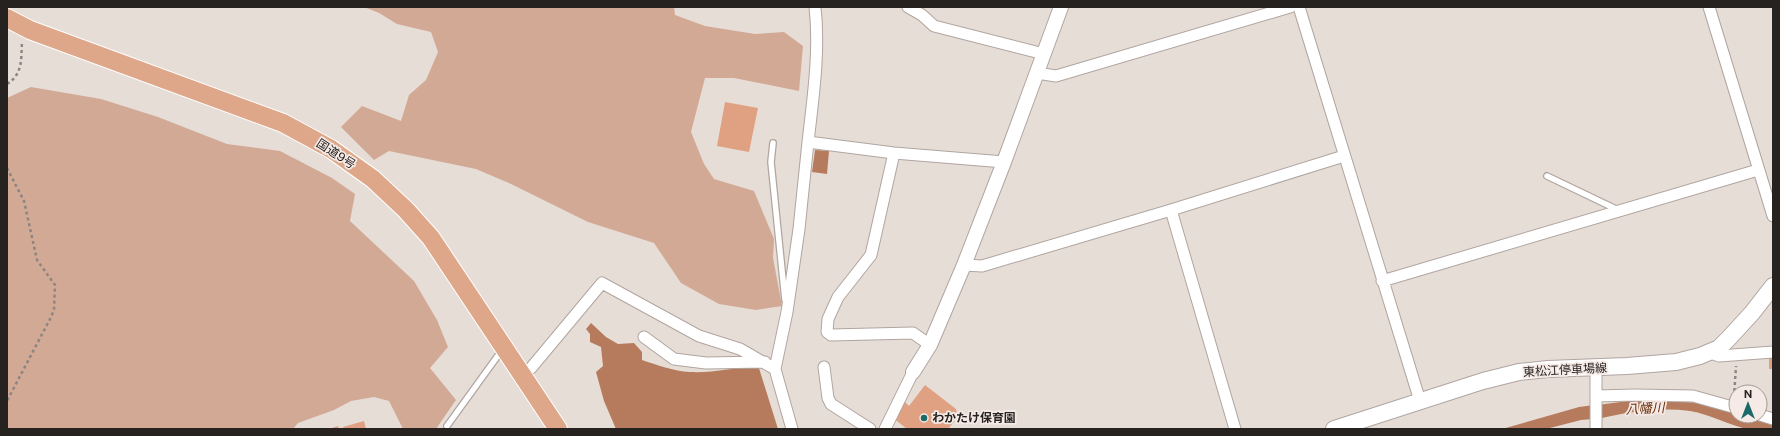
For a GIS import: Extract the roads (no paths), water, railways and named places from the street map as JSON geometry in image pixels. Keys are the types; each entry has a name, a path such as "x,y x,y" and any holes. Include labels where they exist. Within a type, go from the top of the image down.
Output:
{"highway":[{"name":"国道9号","path":"7,18 25,28 283,123 331,149 373,179 406,210 431,238 558,429"}],"main road":[{"name":"東松江停車場線","path":"1334,429 1420,401 1519,372 1548,369 1596,368 1676,362 1693,359 1711,352 1729,338 1752,313 1773,286"}],"street":[{"path":"792,429 775,369 787,312 799,229 813,95 818,26 815,7"},
{"path":"908,7 922,15 934,26 1044,54"},
{"path":"885,429 913,372 930,345 964,264 1004,162 1061,7"},
{"path":"1037,73 1056,76 1290,7"},
{"path":"1299,7 1420,401"},
{"path":"1709,7 1773,216"},
{"path":"808,142 894,153 1004,162"},
{"path":"894,153 871,255 838,297 828,320 827,332 831,335 913,332 930,345"},
{"path":"964,264 982,266 1171,210 1344,156"},
{"path":"1382,281 1758,170"},
{"path":"1171,210 1235,429"},
{"path":"521,375 531,368 602,283 699,336 740,348 775,369"},
{"path":"644,337 674,359 706,364 765,362"},
{"path":"1711,352 1719,356 1736,356 1773,352"},
{"path":"824,367 828,398 831,404 870,429"},
{"path":"1596,368 1596,424"},
{"path":"1596,400 1693,396 1728,405"}],"lane":[{"path":"773,143 772,169 787,312"},
{"path":"1547,176 1616,209 1618,212"},
{"path":"447,426 504,348"}],"water":[{"path":"815,150 829,151 827,174 812,172"},
{"path":"591,323 606,337 618,344 634,343 642,352 642,360 659,366 690,372 707,372 758,365 778,429 616,429 604,401 596,372 603,366 601,347 590,342 590,334 586,329"},
{"name":"八幡川","path":"1643,399 1699,403 1728,411 1728,423 1690,411 1678,410 1644,411 1598,419 1598,405"},
{"path":"1594,405 1593,419 1581,420 1546,429 1502,429 1579,407"},
{"path":"1768,423 1773,425 1773,429 1748,429 1731,424"}],"place":[{"name":"わかたけ保育園","path":"924,418"}]}
